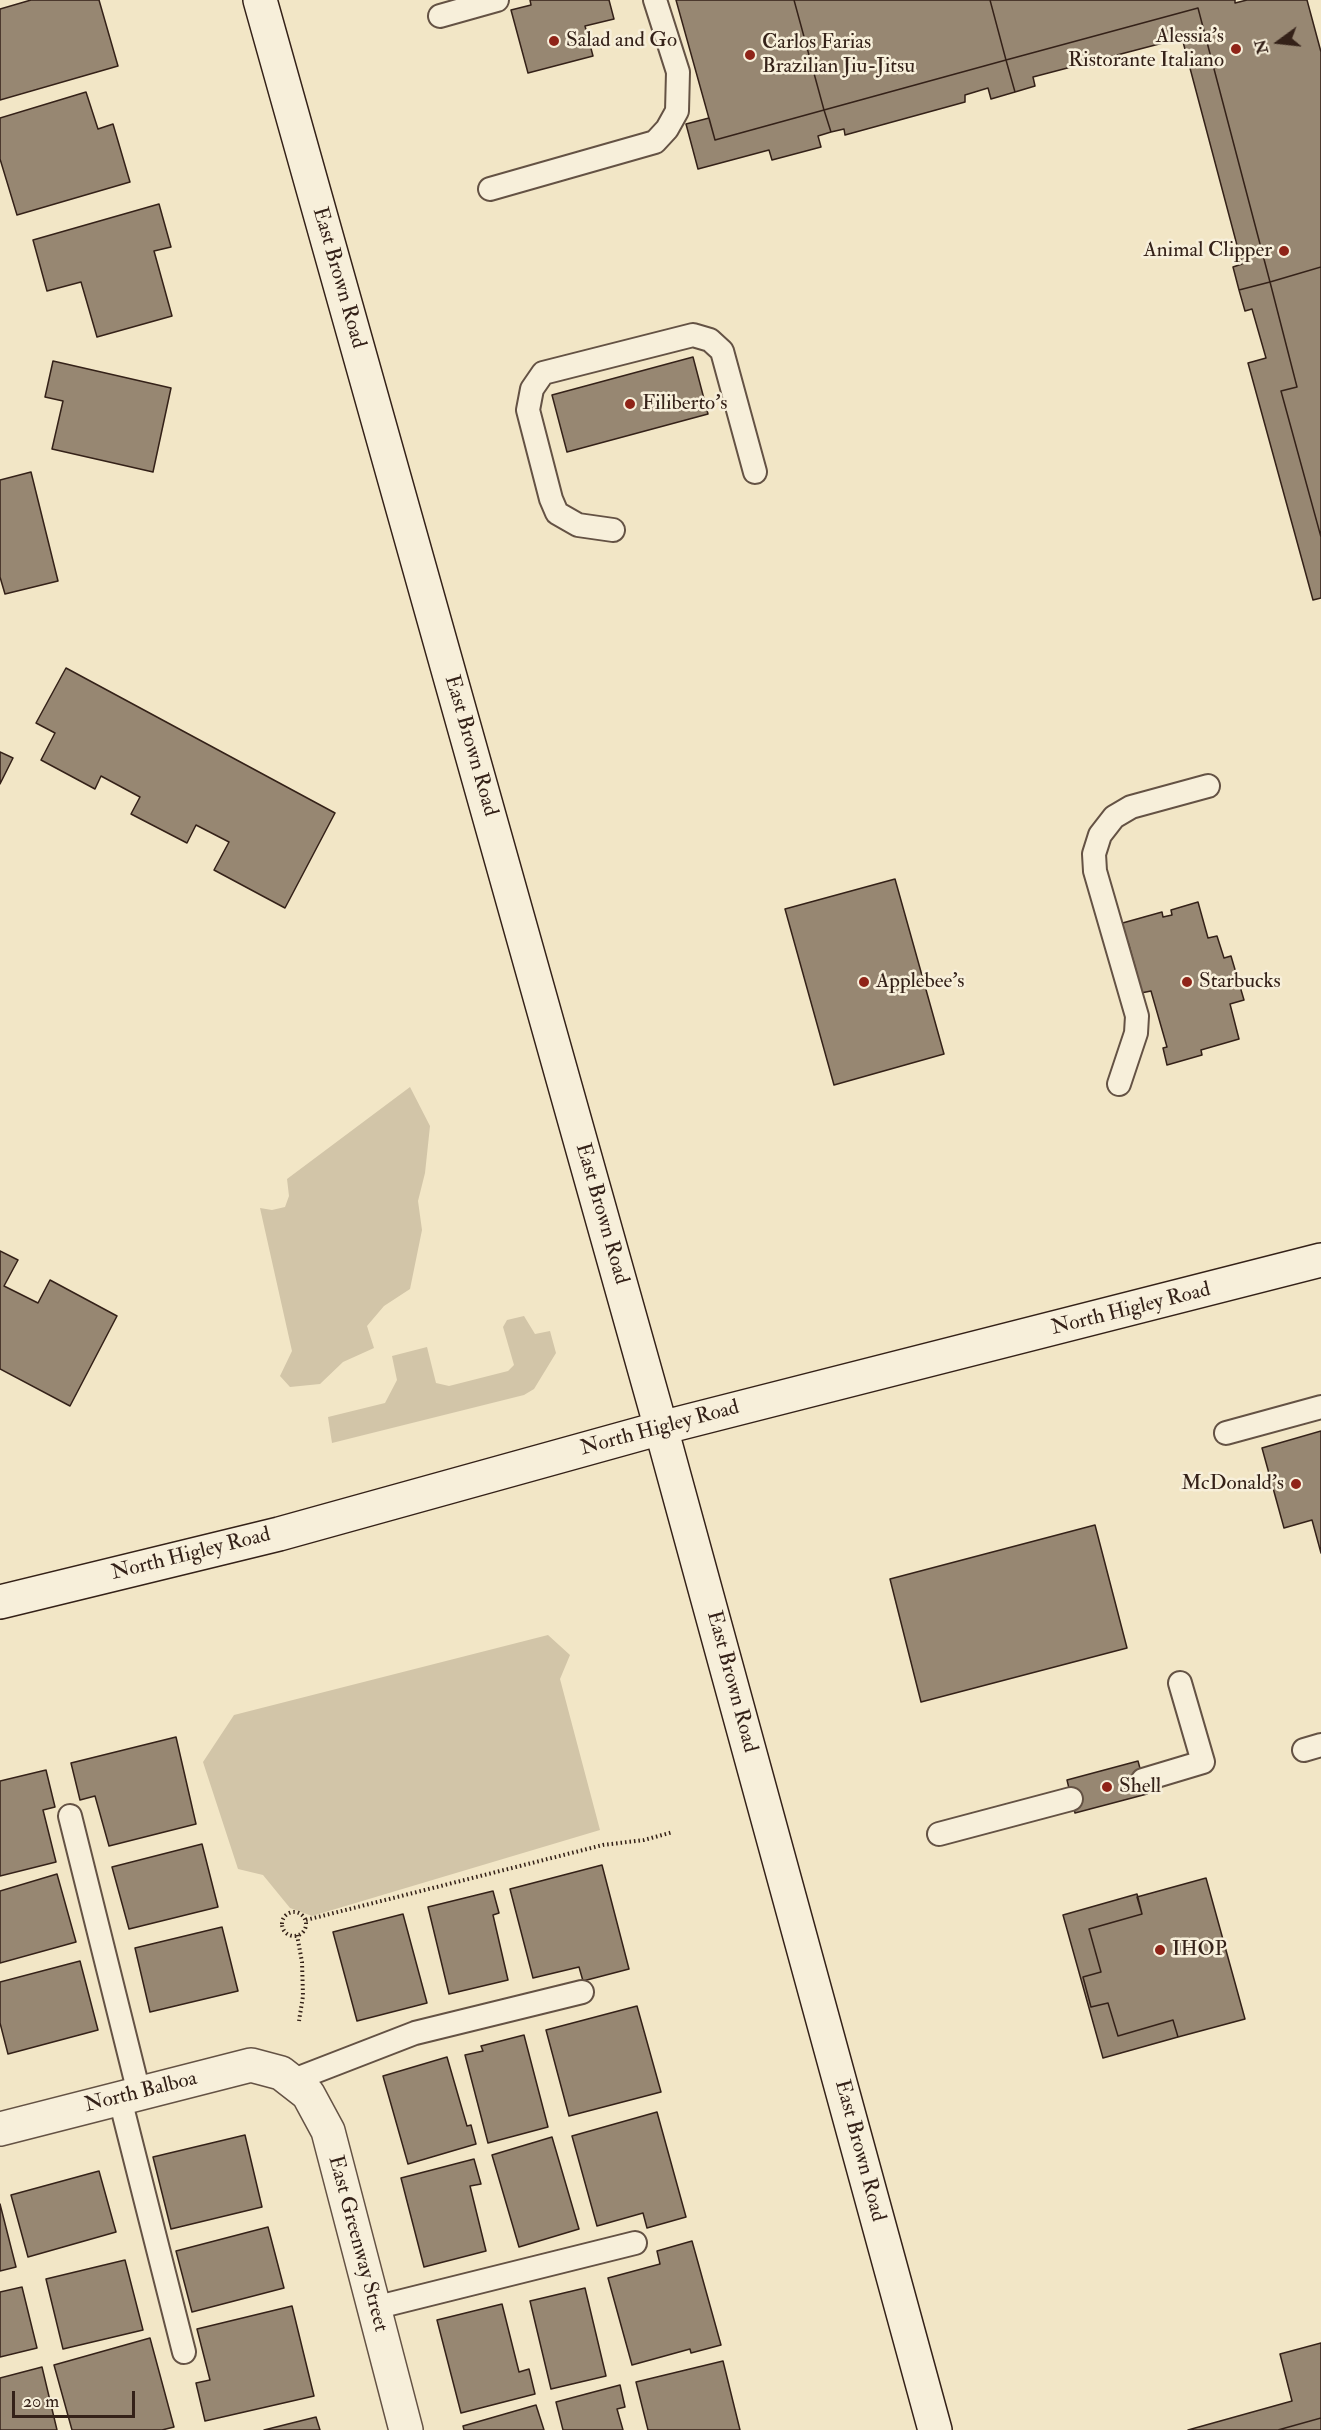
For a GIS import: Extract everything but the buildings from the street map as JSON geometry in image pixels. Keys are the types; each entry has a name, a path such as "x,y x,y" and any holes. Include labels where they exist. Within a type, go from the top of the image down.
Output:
{"main road":[{"name":"East Brown Road","path":"260,0 661,1428 935,2430"},
{"name":"North Higley Road","path":"0,1602 279,1534 661,1428 1321,1260"},
{"name":"North Balboa","path":"0,2129 250,2066 286,2077"},
{"name":"East Greenway Street","path":"286,2077 308,2094 328,2131 406,2430"}],"lane":[{"path":"440,16 497,0"},
{"path":"490,189 655,142 667,129 677,111 678,72 655,0"},
{"path":"613,530 578,525 557,513 551,499 528,410 532,389 543,373 693,335 710,340 722,351 755,472"},
{"path":"1119,1084 1136,1033 1137,1017 1095,871 1094,854 1100,835 1114,817 1131,807 1208,786"},
{"path":"1226,1433 1321,1407"},
{"path":"1143,1780 1203,1762 1180,1683"},
{"path":"939,1834 1071,1799"},
{"path":"70,1816 184,2352"},
{"path":"286,2077 415,2033 582,1992"},
{"path":"374,2308 635,2243"}],"path":[{"path":"306,1920 603,1845 644,1840 673,1832"},
{"path":"295,1912 301,1914 306,1920 305,1929 297,1935 287,1934 282,1923 285,1917 295,1912"},
{"path":"297,1935 302,1962 303,1996 299,2021"}],"shaded area":[{"path":"410,1087 430,1126 425,1173 418,1201 422,1230 410,1289 384,1306 367,1326 374,1348 343,1362 320,1384 290,1387 280,1376 292,1351 260,1208 272,1210 285,1207 289,1196 287,1179"},
{"path":"524,1316 535,1334 550,1331 556,1353 534,1389 524,1395 332,1443 328,1417 385,1403 397,1380 392,1356 427,1347 436,1383 449,1386 508,1371 514,1365 503,1327 507,1320"},
{"path":"548,1635 570,1655 560,1679 600,1830 312,1916 290,1908 263,1875 238,1869 203,1762 234,1715"}],"place":[{"name":"Salad and Go","path":"554,41"},
{"name":"Alessia's Ristorante Italiano","path":"1236,49"},
{"name":"Carlos Farias Brazilian Jiu-Jitsu","path":"750,55"},
{"name":"Animal Clipper","path":"1284,251"},
{"name":"Filiberto's","path":"630,404"},
{"name":"Applebee's","path":"864,982"},
{"name":"Starbucks","path":"1187,982"},
{"name":"McDonald's","path":"1296,1484"},
{"name":"Shell","path":"1107,1787"},
{"name":"IHOP","path":"1160,1950"}]}
